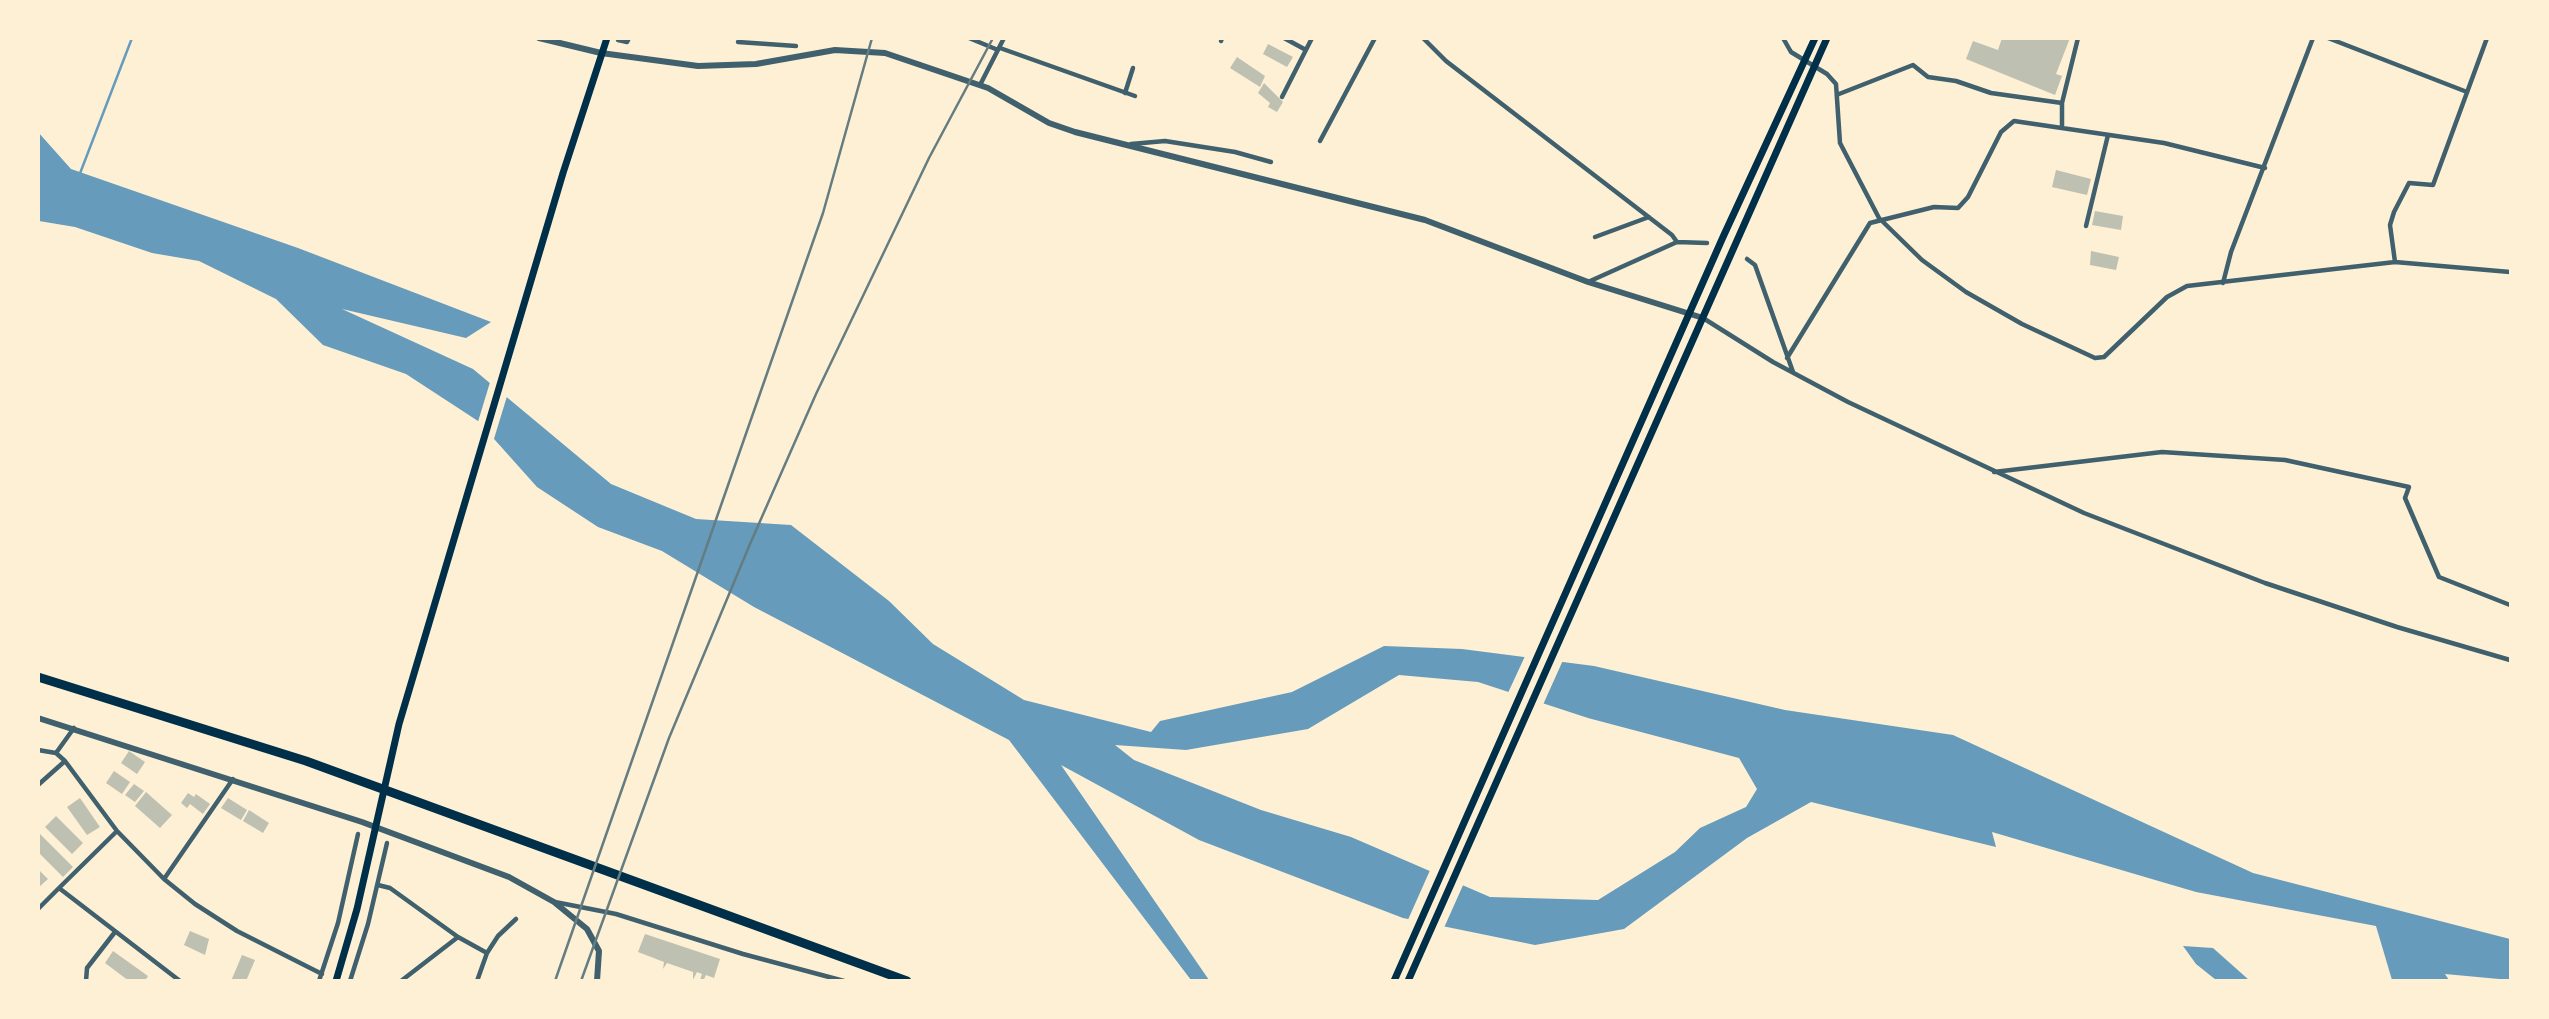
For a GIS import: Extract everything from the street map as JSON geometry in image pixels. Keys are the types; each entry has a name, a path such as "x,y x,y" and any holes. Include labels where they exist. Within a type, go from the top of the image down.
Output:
{"highway":[{"path":"38,677 306,761 907,981"}],"main road":[{"path":"336,981 357,909 393,747 607,38"},
{"path":"1394,981 1815,38"},
{"path":"1408,981 1827,38"}],"street":[{"path":"539,38 601,53 723,66 835,50 859,50 908,59 1002,94 1049,123 1425,220 1588,282 1703,318 1793,373 1991,472 2140,536 2265,583 2397,628 2511,660"},
{"path":"618,40 627,43 629,38"},
{"path":"969,38 1135,96"},
{"path":"980,85 1004,38"},
{"path":"1284,38 1306,50"},
{"path":"1282,97 1312,38"},
{"path":"1320,141 1375,38"},
{"path":"1423,38 1433,50 1649,217 1677,242"},
{"path":"1783,38 1791,52 1836,84 1839,94 1840,143 1878,218 1922,260 1966,292 2022,324 2095,358 2104,357 2178,288 2395,262 2511,272"},
{"path":"2062,128 2062,103 2078,38"},
{"path":"2223,283 2231,252 2313,38"},
{"path":"2328,38 2467,92"},
{"path":"2395,262 2390,225 2394,212 2409,184 2433,185 2487,38"},
{"path":"738,41 775,41 796,46"},
{"path":"1839,94 1913,65 1928,78 1956,81 1991,93 2062,103"},
{"path":"1125,93 1133,68"},
{"path":"1787,358 1871,223 1878,218 1934,207 1958,208 1968,197 2001,132 2014,121 2164,143 2265,168"},
{"path":"2086,226 2108,135"},
{"path":"1127,145 1165,141 1235,152 1271,162"},
{"path":"1595,236 1649,217"},
{"path":"1588,282 1677,242 1707,243"},
{"path":"1747,259 1755,265 1793,373"},
{"path":"1991,472 2162,452 2285,460 2409,486 2405,498 2439,577 2511,605"},
{"path":"38,718 375,823 509,877 571,914 594,938 599,951 597,981"},
{"path":"56,753 74,728"},
{"path":"38,750 56,753 65,761 117,831 164,879 237,931 321,977 341,911 358,834"},
{"path":"38,785 65,761"},
{"path":"164,879 233,779"},
{"path":"38,909 117,831"},
{"path":"351,981 387,843"},
{"path":"378,885 390,888 458,937 487,953"},
{"path":"59,888 180,981"},
{"path":"554,902 616,914 743,954 844,981"},
{"path":"477,981 487,953 498,936 516,919"},
{"path":"86,981 87,968 115,932"},
{"path":"401,981 458,937"}],"water":[{"path":"38,132 71,169 298,248 491,322 466,338 342,309 473,369 611,484 696,519 791,525 889,601 933,644 1024,700 1151,732 1160,721 1292,692 1384,646 1462,649 1594,666 1785,710 1953,735 2253,873 2510,939 2510,980 2445,974 2449,980 2392,980 2376,926 2196,892 1992,832 1996,847 1811,802 1747,838 1624,929 1535,945 1403,918 1199,840 1061,765 1209,980 1191,980 1009,740 754,607 662,551 598,527 537,487 478,421 406,374 323,345 276,299 199,261 152,253 75,227 39,221","holes":["1399,675 1478,682 1588,718 1739,758 1757,789 1746,807 1700,828 1675,852 1598,900 1490,897 1351,837 1261,810 1134,760 1115,745 1186,750 1308,729"]},
{"path":"2183,946 2213,948 2249,980 2216,980 2196,964"}],"pier":[{"path":"491,379 508,393 493,442 477,425"},
{"path":"1526,654 1564,658 1542,707 1507,695"},
{"path":"1431,868 1464,883 1443,930 1407,922"}],"building":[{"path":"2002,38 2070,38 2056,74 2062,76 2055,95 1966,59 1973,41 1998,50"},
{"path":"1268,44 1293,57 1287,67 1263,54"},
{"path":"1237,57 1265,76 1260,87 1230,68"},
{"path":"1264,83 1283,102 1277,112 1268,107 1270,103 1258,93"},
{"path":"2056,170 2091,179 2087,195 2052,187"},
{"path":"2095,211 2123,216 2121,230 2092,225"},
{"path":"2091,251 2119,257 2116,270 2090,265"},
{"path":"129,751 145,762 137,774 121,763"},
{"path":"114,771 130,782 122,794 106,783"},
{"path":"134,784 144,791 135,802 125,795"},
{"path":"146,792 172,815 160,828 135,806"},
{"path":"188,793 194,797 196,794 210,804 203,814 190,804 187,808 181,803"},
{"path":"80,798 100,827 87,835 67,807"},
{"path":"228,798 247,810 241,820 221,808"},
{"path":"249,810 269,823 263,833 243,821"},
{"path":"56,816 83,843 72,854 45,827"},
{"path":"38,832 73,867 63,877 38,852"},
{"path":"38,869 48,879 38,888"},
{"path":"190,931 209,939 205,955 184,945"},
{"path":"645,934 720,959 714,978 706,975 703,981 700,980 702,974 697,972 693,980 693,972 667,963 663,969 664,962 638,952"},
{"path":"113,951 148,976 145,981 129,981 105,963"},
{"path":"242,955 255,960 246,981 231,981"}],"waterway":[{"path":"79,176 132,38"}],"railway":[{"path":"555,981 823,213 872,38"},
{"path":"581,981 669,738 750,544 816,394 929,158 993,38"}]}
